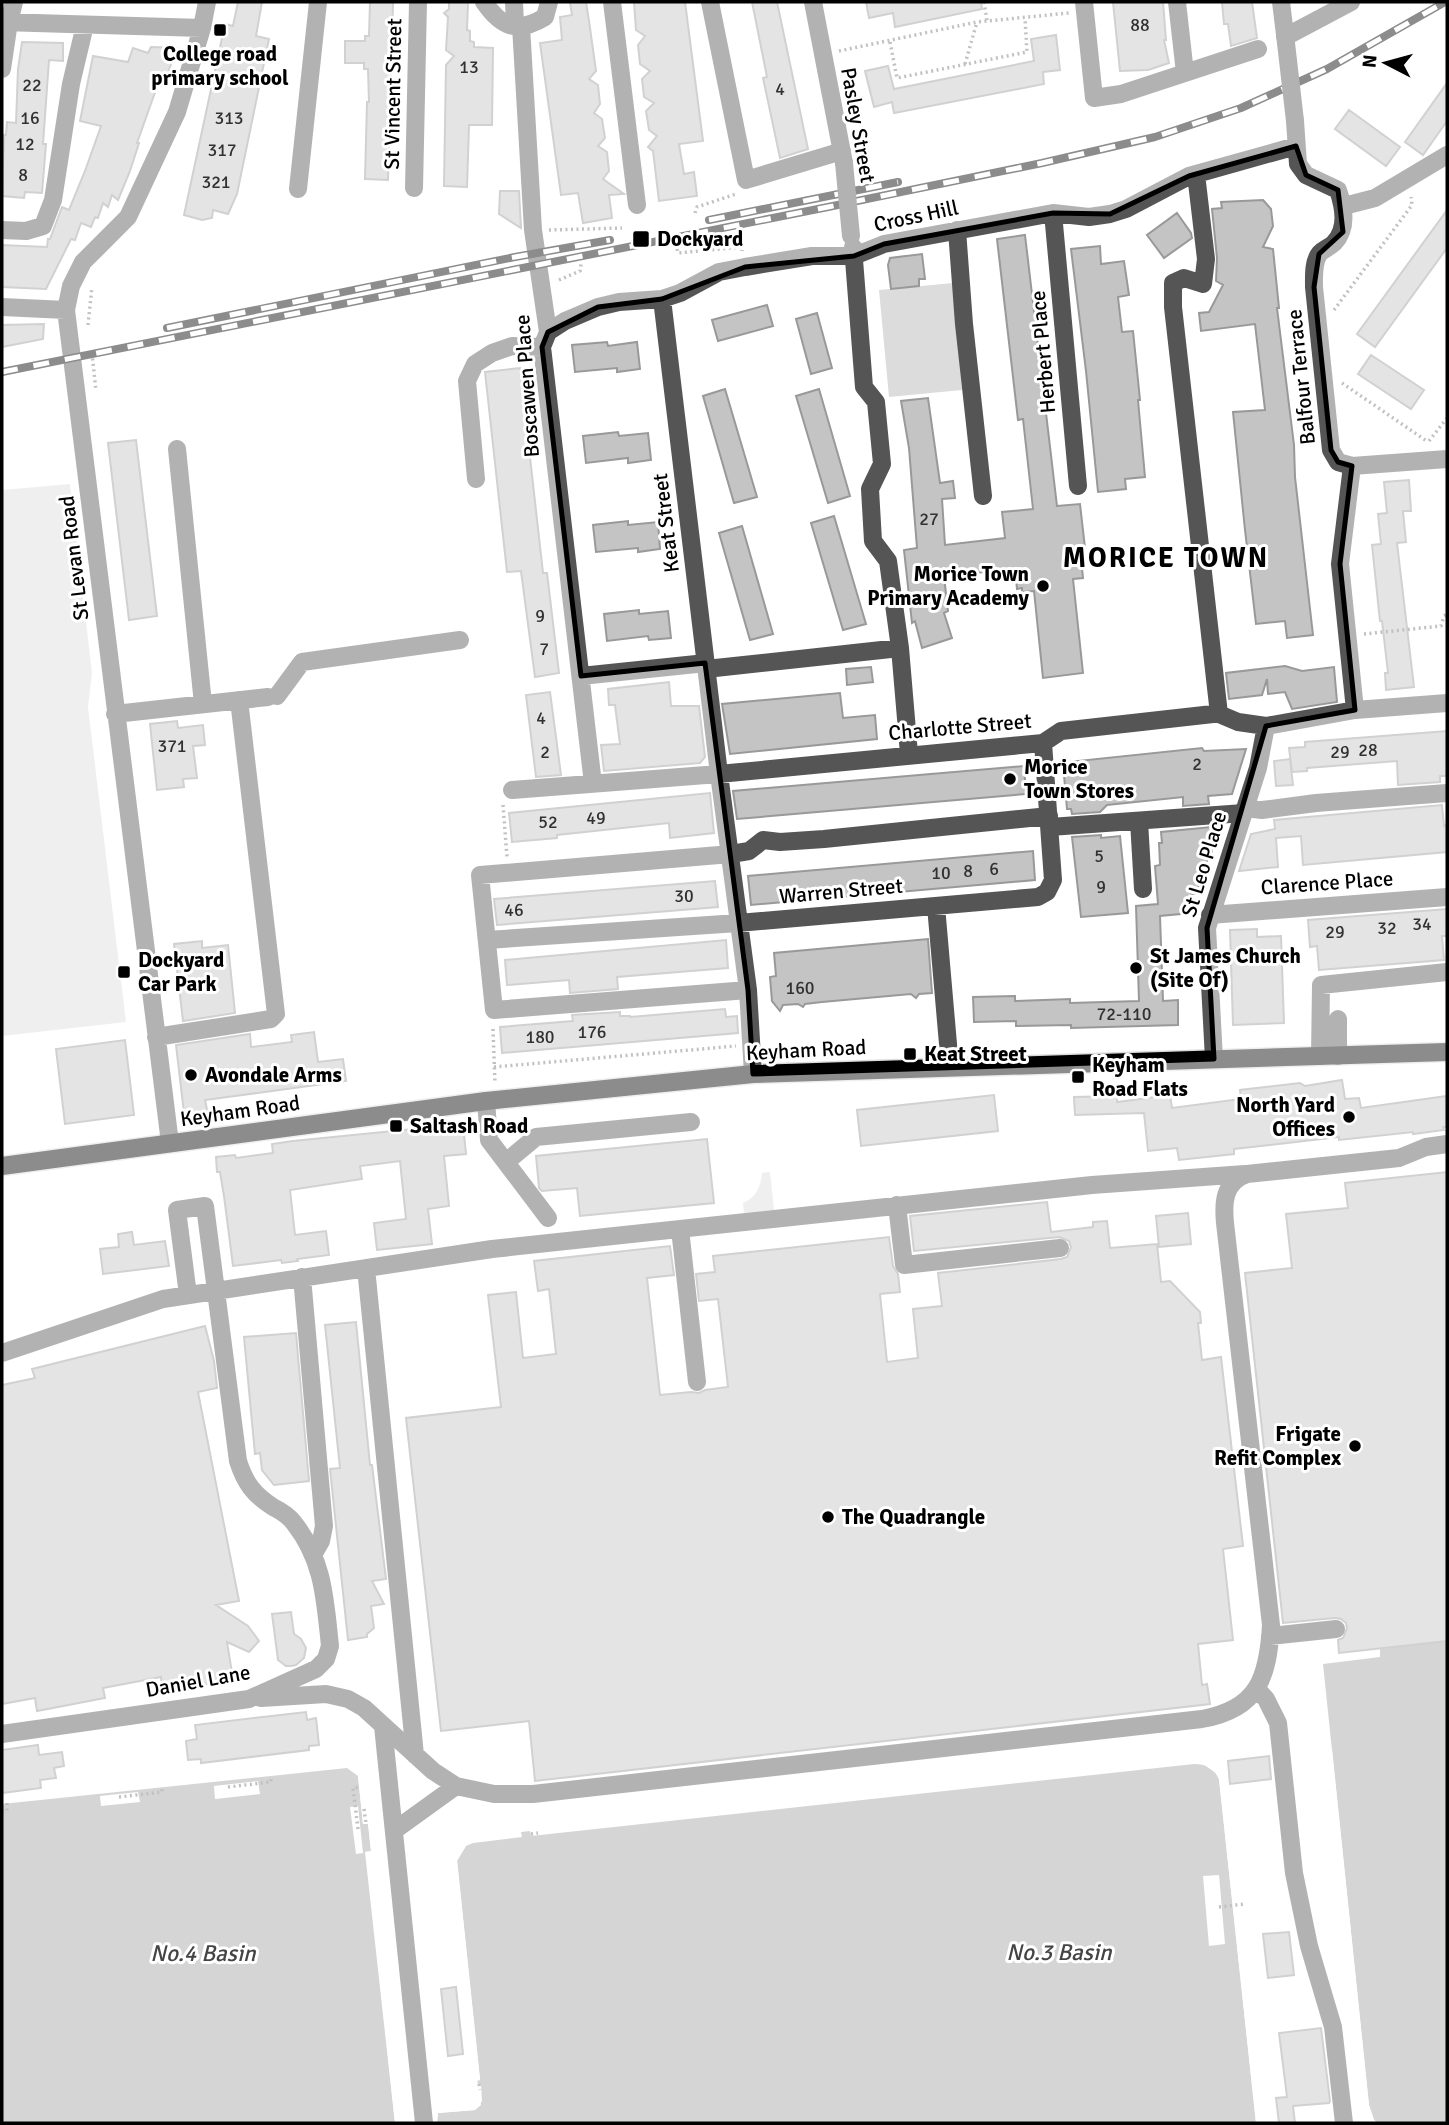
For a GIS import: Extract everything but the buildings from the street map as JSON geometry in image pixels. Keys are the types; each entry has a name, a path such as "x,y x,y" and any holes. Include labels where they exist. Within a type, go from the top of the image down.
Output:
{"main road":[{"name":"Keyham Road","path":"170,1143 486,1101 753,1074 1447,1052"},
{"path":"2,1166 170,1143"}],"street":[{"path":"2,69 5,22 14,2"},
{"name":"St Levan Road","path":"170,1143 66,310 71,286 83,262 128,217 177,112 202,29 207,2"},
{"path":"298,189 318,2"},
{"name":"St Vincent Street","path":"414,188 418,2"},
{"path":"484,2 493,15 505,25 533,24 544,17 549,2"},
{"name":"Boscawen Place","path":"514,2 533,230 593,783"},
{"path":"612,2 637,205"},
{"path":"710,2 746,180 843,157"},
{"name":"Pasley Street","path":"813,2 843,157 864,387 876,402 882,464 870,489 873,541 888,561 900,648 909,754"},
{"path":"1177,2 1185,74"},
{"path":"1281,2 1298,164 1306,175 1338,190 1344,206 1375,198 1447,155"},
{"path":"1285,40 1351,2"},
{"path":"1085,7 1094,98 1121,94 1258,49"},
{"path":"5,22 202,29"},
{"path":"2,230 26,231 43,226 53,200 71,84 85,24"},
{"name":"Cross Hill","path":"545,340 565,321 598,307 619,302 662,299 680,293 719,272 812,256 854,256 884,244 1053,213 1088,217 1110,214 1126,209 1196,174 1296,146"},
{"path":"1196,174 1206,260 1203,284 1184,278 1172,283 1219,714"},
{"name":"Balfour Terrace","path":"1344,206 1343,232 1332,245 1319,254 1314,267 1314,287 1331,450 1338,463 1352,466"},
{"name":"Herbert Place","path":"1053,213 1078,486"},
{"path":"957,230 964,324 983,496"},
{"name":"Keat Street","path":"662,299 719,775 748,990 753,1074"},
{"path":"2,307 66,310"},
{"path":"476,479 467,381 475,364 492,353 512,346 545,340"},
{"path":"177,449 203,704"},
{"path":"1355,710 1340,565 1352,466 1447,459"},
{"path":"115,714 272,696 302,662 460,640"},
{"path":"580,676 900,648"},
{"path":"156,1037 271,1019 275,1014 239,700"},
{"name":"Charlotte Street","path":"508,797 593,783 719,775 909,754 1043,743 1061,731 1219,714 1238,722 1266,726 1355,710 1447,703"},
{"name":"St Leo Place","path":"1214,1059 1207,928 1258,768 1266,726"},
{"name":"Warren Street","path":"486,940 738,923 1038,897 1047,892 1053,880 1043,743"},
{"path":"748,990 494,1010 480,875 731,854 749,851 763,840 780,842 1049,822 1139,821 1447,793"},
{"path":"1139,821 1143,889"},
{"name":"Clarence Place","path":"1210,915 1447,897"},
{"path":"936,906 950,1067"},
{"path":"1329,1056 1321,985 1447,972"},
{"path":"1329,1056 1338,1019"},
{"path":"486,1101 489,1140 548,1218"},
{"path":"506,1163 536,1137 691,1122"},
{"path":"2,1353 163,1299 492,1249 897,1205 1399,1158 1426,1147 1447,1144"},
{"path":"249,1699 339,1696 359,1705 433,1771 456,1786 494,1794 533,1794 1202,1719 1232,1711 1249,1700 1257,1689 1268,1657 1271,1625 1224,1212 1227,1191 1239,1177 1255,1173"},
{"path":"897,1205 904,1265 1060,1248"},
{"name":"Daniel Lane","path":"2,1734 249,1699 316,1669 328,1654 330,1646 321,1576 313,1555 293,1521 256,1494 246,1483 238,1461 205,1206 177,1210 188,1294"},
{"path":"680,1229 696,1382"},
{"path":"366,1268 415,1755"},
{"path":"302,1277 324,1526 321,1541 313,1555"},
{"path":"1270,1636 1336,1629"},
{"path":"1257,1689 1266,1699 1278,1723 1294,1873 1309,1946 1333,2027 1344,2123"},
{"path":"383,1726 424,2123"},
{"path":"395,1830 456,1786"}],"path":[{"path":"984,2 987,21"},
{"path":"823,55 977,22 1025,18 1085,7"},
{"path":"890,41 897,78 1027,52 1025,18"},
{"path":"965,64 977,22"},
{"path":"695,213 697,207 748,190 746,180"},
{"path":"1318,332 1412,205"},
{"path":"567,230 622,228"},
{"path":"677,249 678,253 741,247 745,267"},
{"path":"568,276 580,271 581,264"},
{"path":"89,336 91,290 95,282"},
{"path":"79,408 95,404 96,386 91,349"},
{"path":"1322,370 1428,442 1447,418"},
{"path":"1348,635 1441,626 1447,614"},
{"path":"508,797 508,871"},
{"path":"494,1010 494,1067 735,1046"},
{"path":"228,1787 271,1782 271,1776"},
{"path":"119,1797 162,1792 162,1787"},
{"path":"358,1829 353,1788 361,1787"},
{"path":"2,1812 7,1811 6,1803"},
{"path":"364,1809 366,1824"},
{"path":"531,1834 538,1833"},
{"path":"1219,1907 1245,1904"},
{"path":"479,2084 480,2090"}],"highlighted area":[{"path":"1296,146 1306,175 1338,190 1343,232 1319,254 1314,287 1331,450 1338,462 1352,466 1340,564 1355,710 1266,726 1207,928 1214,1059 753,1074 748,990 705,663 581,676 542,347 548,332 598,307 662,299 745,267 854,256 884,244 1053,213 1110,214 1189,176"}],"shaded area":[{"path":"953,283 962,390 889,397 879,290"},
{"path":"70,484 92,673 88,707 126,1022 2,1036 2,490"},
{"path":"770,1172 774,1210 744,1213 743,1203 757,1191 762,1173"}],"water":[{"path":"1447,1641 1447,2123 1377,2123 1369,2105 1323,1664 1380,1657 1380,1649"},
{"name":"No.3 Basin","path":"1194,1764 1209,1767 1219,1779 1256,2123 437,2123 438,2113 475,2110 481,2105 457,1860 466,1846 522,1837 521,1832 530,1831 531,1836"},
{"name":"No.4 Basin","path":"347,1768 358,1776 363,1824 368,1823 371,1851 366,1852 395,2123 2,2123 2,1804"}],"pier":[{"path":"1328,1749 1332,1749 1369,2105 1377,2123 1371,2122 1365,2106"},
{"path":"1209,1763 1222,1779 1260,2123 1256,2123 1219,1779 1216,1773 1203,1764"},
{"path":"358,1776 361,1779 366,1820 372,1823 374,1851 369,1855 398,2123 395,2123 365,1852 371,1851 368,1824 363,1824"},
{"path":"258,1781 260,1794 215,1799 214,1786"},
{"path":"138,1792 140,1802 101,1806 100,1796"},
{"path":"358,1806 363,1853 356,1854 350,1807"},
{"path":"463,1844 466,1846 457,1861 480,2080 477,2081 481,2084 482,2101 475,2110 438,2113 437,2123 433,2123 436,2110 474,2106 479,2100 474,2080 476,2077 453,1861"},
{"path":"1219,1875 1225,1944 1209,1946 1203,1876"}],"railway":[{"path":"2,372 828,207 1155,137 1241,108 1327,69 1445,2"},
{"path":"709,220 898,182"},
{"path":"167,328 610,240"}],"place":[{"name":"College road primary school","path":"220,30"},
{"name":"Dockyard","path":"641,239"},
{"name":"Morice Town Primary Academy","path":"1043,586"},
{"name":"Morice Town Stores","path":"1010,779"},
{"name":"St James Church (Site Of)","path":"1136,968"},
{"name":"Dockyard Car Park","path":"124,972"},
{"name":"Keat Street","path":"910,1054"},
{"name":"Avondale Arms","path":"191,1075"},
{"name":"Keyham Road Flats","path":"1078,1077"},
{"name":"North Yard Offices","path":"1349,1117"},
{"name":"Saltash Road","path":"396,1126"},
{"name":"Frigate Refit Complex","path":"1355,1446"},
{"name":"The Quadrangle","path":"828,1517"}],"district":[{"name":"MORICE TOWN","path":"1166,558"}]}
